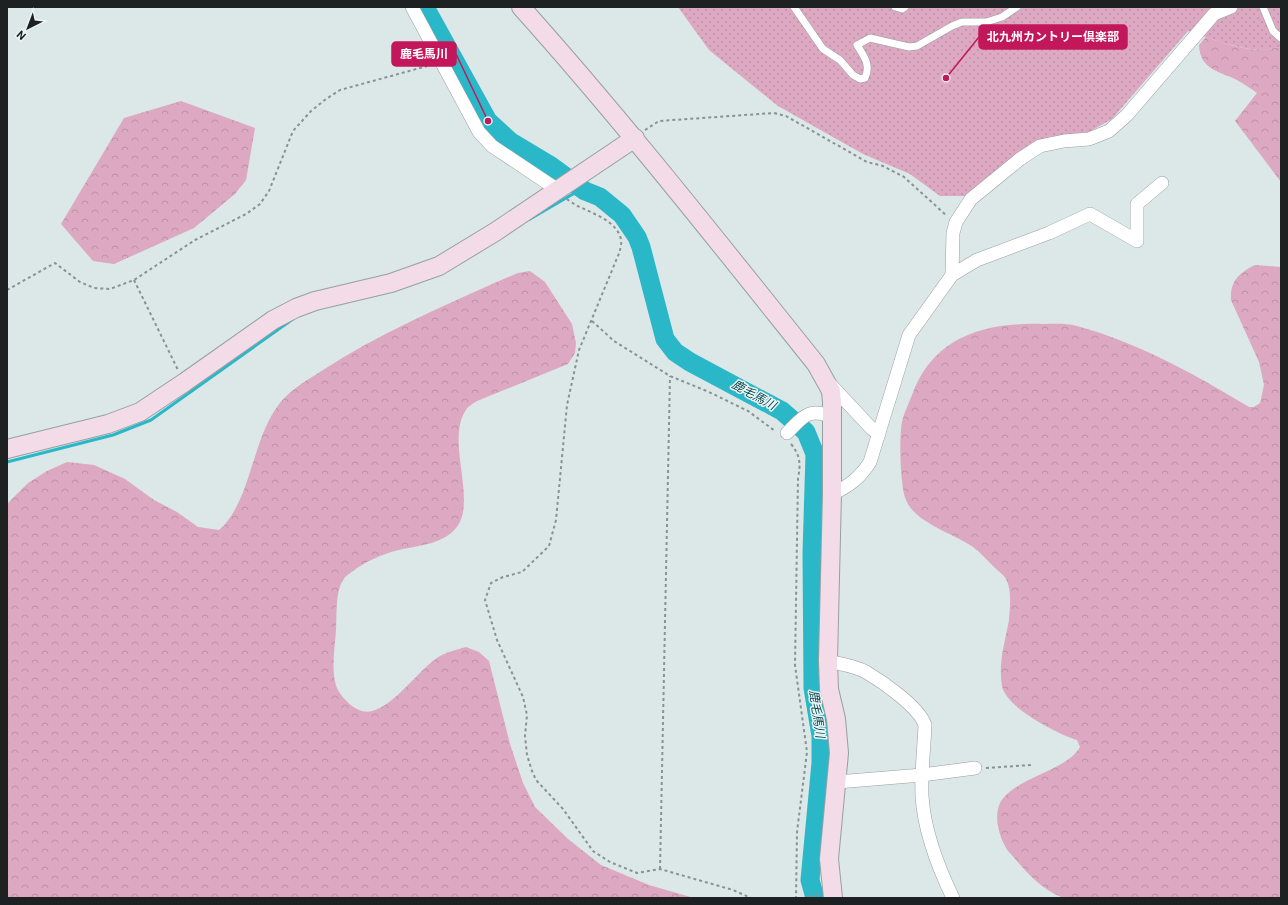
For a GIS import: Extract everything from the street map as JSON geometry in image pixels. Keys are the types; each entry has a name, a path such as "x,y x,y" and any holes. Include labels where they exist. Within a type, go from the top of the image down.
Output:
{"street":[{"path":"412,7 479,132 492,146 561,189"},
{"path":"521,7 590,84 635,138 816,364 831,391 832,494 828,661 829,689 836,719 839,753 829,859 830,895"},
{"path":"952,275 953,233 956,222 971,200 1020,159 1040,146 1064,141 1089,139 1109,131 1127,115 1214,14 1231,7"},
{"path":"7,449 108,424 140,412 273,320 314,301 391,283 439,266 561,189 635,138"},
{"path":"832,494 850,486 861,476 870,462 909,335 952,275 977,260 1049,233 1090,214 1137,241 1137,204 1162,183"},
{"path":"824,378 872,429 879,434"},
{"path":"785,435 805,415 812,412 821,413 832,417"},
{"path":"828,661 865,672 883,683 922,717 925,725 922,798 929,834 939,867 953,898"},
{"path":"837,782 922,775 975,768"}],"lane":[{"path":"794,7 823,49 840,60 854,75 860,78 866,78 868,71 866,59 857,45 870,38 909,47 917,46 962,22 992,20 1002,17 1017,7"},
{"path":"895,7 902,9 905,7"},
{"path":"1263,7 1273,31 1281,38"}],"path":[{"path":"7,290 55,263 80,282 94,288 110,290 134,280 194,240 246,214 260,204 269,191 294,131 311,111 326,99 340,90 441,62"},
{"path":"635,138 659,121 774,113 786,116 867,162 882,166 904,177 940,210 956,222"},
{"path":"574,205 600,217 615,228 621,240 620,252 579,350 568,405 556,520 549,546 522,572 503,577 491,583 485,600 497,640 523,697 527,715 525,736 527,755 532,771 536,780 563,809 593,851 610,862 637,873 660,869 732,890 751,898"},
{"path":"134,280 185,382"},
{"path":"592,321 614,341 670,376 709,392 748,411 785,435 797,453 801,464 798,478 795,664 807,752 796,832 796,898"},
{"path":"660,869 670,376"},
{"path":"975,768 1031,765"},
{"path":"804,898 830,895"}],"green space":[{"path":"678,7 1281,7 1281,48 1262,50 1244,48 1188,31 1112,119 1089,132 1049,137 1032,143 1002,165 967,196 940,196 910,174 863,154 778,106 709,50"},
{"path":"1206,37 1226,44 1248,49 1262,50 1281,48 1281,182 1235,121 1257,93 1241,82 1216,71 1206,64 1200,53 1199,45"},
{"path":"181,101 255,128 246,180 235,194 194,228 114,264 93,261 61,224 124,118"},
{"path":"1255,265 1281,267 1281,898 1077,899 1061,897 1046,889 1039,883 1009,852 998,829 997,815 1000,803 1007,794 1016,787 1064,762 1080,747 1077,740 1046,726 1022,711 1006,694 1002,686 1001,670 1002,653 1009,620 1010,599 1008,583 1004,576 982,554 965,542 926,522 911,508 906,500 901,473 901,429 905,412 921,375 933,359 948,346 964,337 982,330 1022,324 1069,324 1122,341 1166,360 1249,407 1254,407 1260,403 1264,385 1259,362 1231,300 1231,293 1237,278 1244,271"},
{"path":"530,271 545,282 572,324 576,343 575,353 568,364 477,401 469,406 460,423 459,437 459,454 464,503 462,517 456,528 450,534 436,542 395,551 381,556 357,568 344,578 340,585 337,605 334,677 338,690 348,703 357,709 367,712 380,708 389,702 440,656 466,647 479,652 489,661 510,744 523,783 535,807 568,839 601,865 649,885 694,898 7,898 7,504 28,483 47,471 67,462 94,465 125,479 154,500 177,512 198,527 219,530 229,519 244,490 267,424 280,403 290,392 344,357 387,333 499,281 518,273"}],"waterway":[{"name":"鹿毛馬川","path":"425,7 488,121 511,142 551,166 585,191 600,197 622,215 637,237 641,247 665,339 675,352 690,362 782,411 806,432 815,454 812,553 813,688 821,736 821,763 810,880 815,898"},
{"path":"530,219 573,194 585,191"},
{"path":"7,462 113,435 151,420 293,319"}],"place":[{"name":"北九州カントリー倶楽部","path":"946,78"},
{"name":"鹿毛馬川","path":"488,121"}]}
